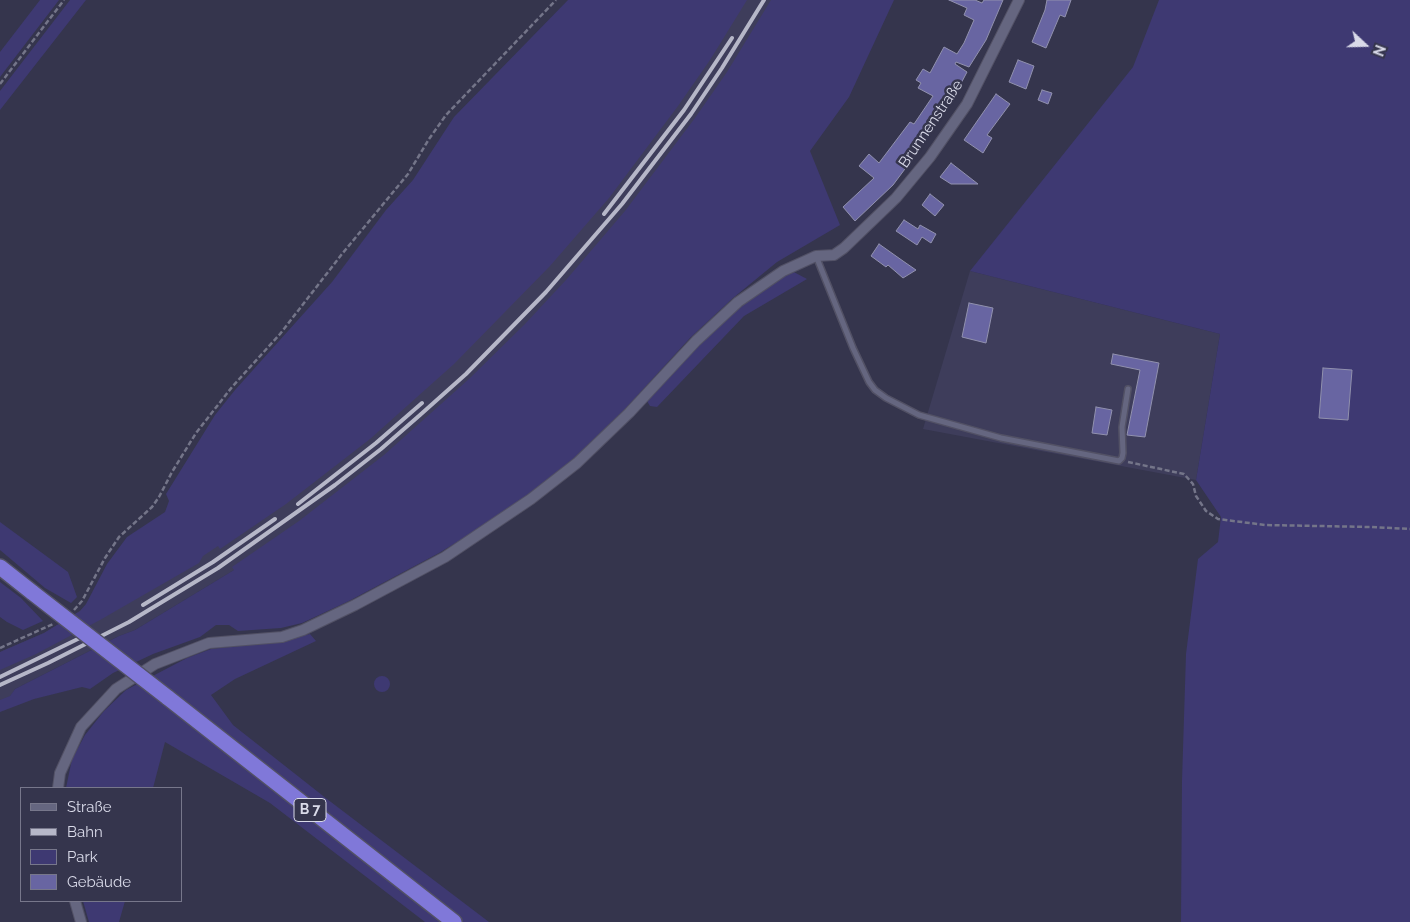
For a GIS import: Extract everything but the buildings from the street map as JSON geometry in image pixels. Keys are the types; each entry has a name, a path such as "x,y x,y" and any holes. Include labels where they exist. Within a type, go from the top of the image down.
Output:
{"highway":[{"name":"B 7","path":"0,567 454,922"}],"street":[{"name":"Brunnenstraße","path":"816,256 834,255 844,248 896,198 930,157 967,104 1019,0"},
{"path":"58,787 60,773 81,727 116,689 155,664 209,643 282,637 303,630 355,605 445,557 532,499 577,463 630,413 696,341 738,302 783,271 816,256"},
{"path":"75,902 81,922"}],"lane":[{"path":"816,256 862,368 875,390 900,407 919,415 1001,438 1119,461 1123,453 1122,427 1128,388"}],"path":[{"path":"0,84 64,0"},
{"path":"73,611 82,601 105,558 119,537 152,507 159,497 179,459 196,433 232,387 280,334 342,254 408,174 446,115 556,0"},
{"path":"1119,461 1184,474 1193,484 1196,496 1206,512 1218,519 1265,526 1371,526 1410,529"},
{"path":"0,648 55,623"}],"shaded area":[{"path":"730,0 785,0 732,86 482,387 234,570 135,630 119,636 15,689 0,712 0,652 44,633 80,611"},
{"path":"970,271 1220,334 1196,480 923,429"}],"green space":[{"path":"40,0 59,0 0,77 0,52"},
{"path":"70,0 86,0 0,110 0,91"},
{"path":"568,0 747,0 710,60 678,106 609,198 550,266 454,364 370,439 286,504 220,549 218,546 203,556 199,563 100,620 36,654 0,670 0,652 44,633 80,611 86,604 107,564 127,537 165,512 169,501 166,494 215,415 332,282 386,210 413,180 454,117"},
{"path":"771,0 894,0 849,97 810,151 840,225 777,262 733,298 690,338 625,409 572,460 482,527 439,553 349,601 302,623 281,628 238,631 229,625 216,625 200,637 153,654 113,673 90,689 82,687 34,699 0,712 0,700 10,696 15,689 119,636 135,630 234,570 232,567 299,521 384,455 469,379 525,324 566,280 625,211 727,72"},
{"path":"1159,0 1410,0 1410,922 1181,922 1182,781 1186,654 1198,559 1218,542 1221,517 1196,480 1220,334 970,271 1133,67","holes":["1323,369 1352,371 1348,420 1319,418"]},
{"path":"790,270 807,279 744,316 657,407 650,406 647,401 700,343 740,305"},
{"path":"0,522 68,572 77,597 71,603 45,588 0,550"},
{"path":"0,582 21,598 43,621 23,630 0,617"},
{"path":"310,634 316,641 235,679 211,695 233,725 489,922 425,922 270,803 165,742 153,787 66,787 72,759 85,735 104,711 126,690 187,658 211,649 277,642"},
{"path":"382,676 390,684 382,692 374,684"},
{"path":"83,902 125,902 119,922 89,922"}],"railway":[{"path":"0,685 129,622 218,568 335,485 381,449 466,374 546,292 622,204 691,114 764,0"},
{"path":"604,214 684,110 732,38"},
{"path":"298,504 376,443 422,403"},
{"path":"143,605 213,562 275,519"},
{"path":"0,677 86,635"}]}
